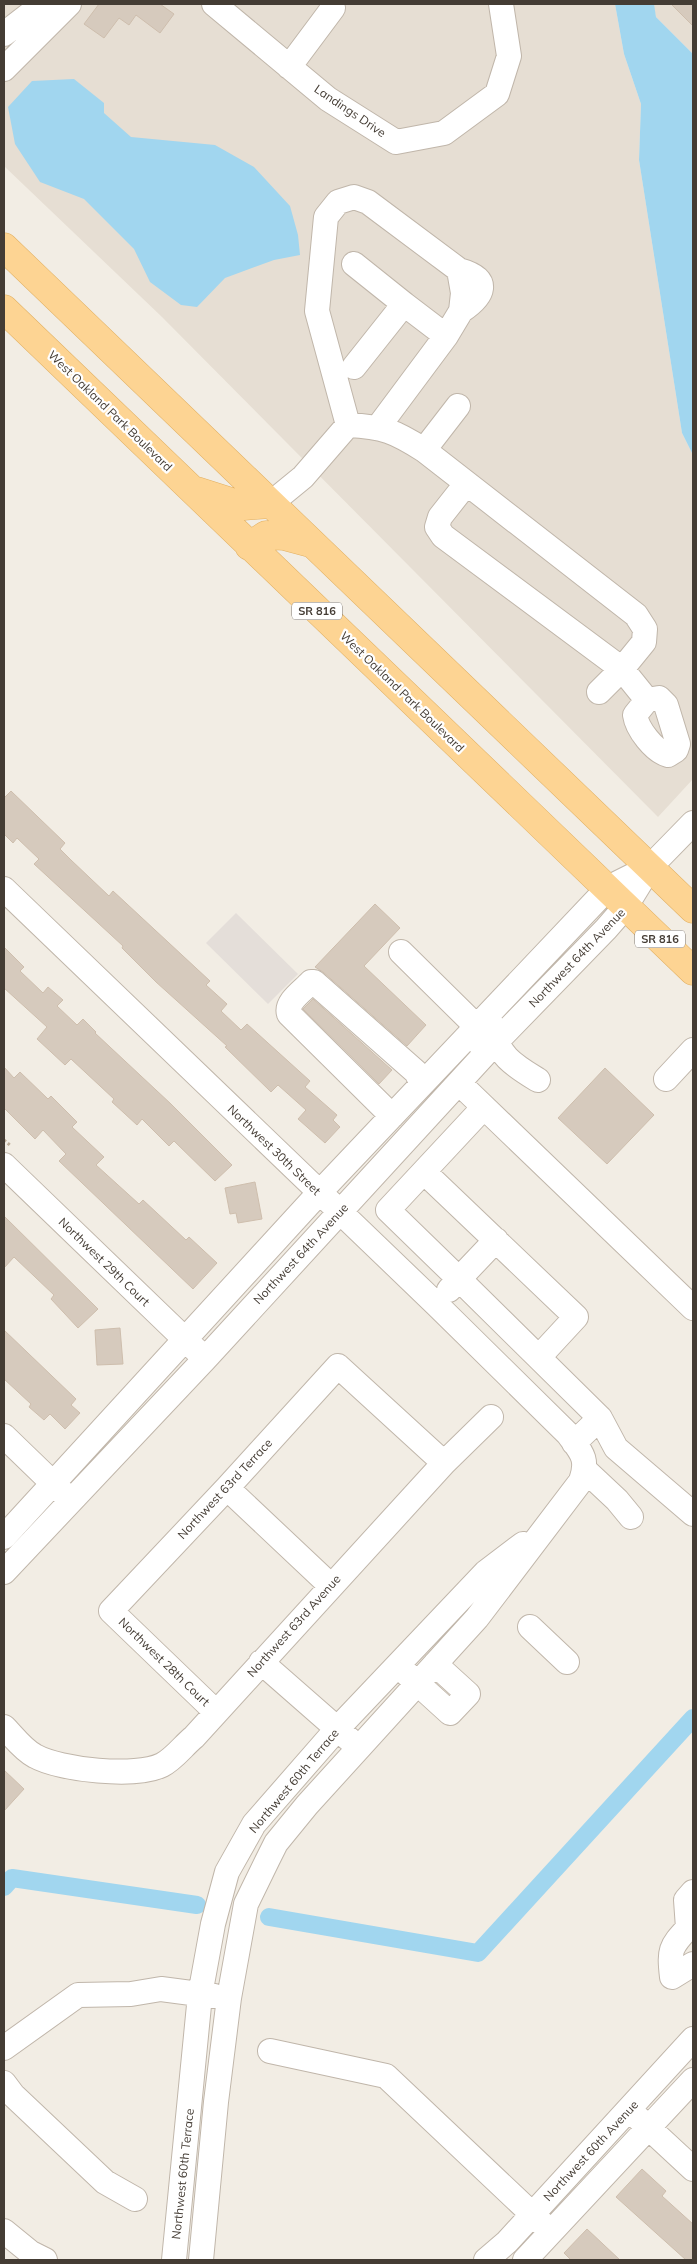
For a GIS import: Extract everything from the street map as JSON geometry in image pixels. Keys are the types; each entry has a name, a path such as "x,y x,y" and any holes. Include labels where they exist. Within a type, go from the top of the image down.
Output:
{"main road":[{"path":"4,247 693,909"},
{"name":"West Oakland Park Boulevard","path":"4,308 693,971"},
{"path":"193,490 244,506 270,504"},
{"path":"250,546 266,535 284,536 312,544"}],"street":[{"path":"4,34 43,4"},
{"path":"4,69 69,4"},
{"name":"Landings Drive","path":"214,4 328,99 396,142 444,133 497,94 509,56 501,4"},
{"path":"289,67 333,8"},
{"path":"348,425 317,311 326,217 338,202 354,197 368,202 459,270 464,293 461,311 446,336 379,426"},
{"path":"354,264 446,336"},
{"path":"354,367 404,304"},
{"path":"424,450 458,406"},
{"path":"270,504 302,477 348,425"},
{"path":"348,425 379,426 404,437 424,450 636,615 645,629 644,642 622,669 599,692"},
{"path":"466,484 440,517 437,527 443,536 622,669 647,700"},
{"name":"Northwest 64th Avenue","path":"4,1537 319,1193 498,1004 650,867 693,822"},
{"name":"Northwest 30th Street","path":"4,889 436,1304 568,1434 581,1456 631,1517"},
{"name":"Northwest 64th Avenue","path":"4,1572 466,1076 504,1034 617,897"},
{"path":"401,952 476,1027 479,1042 466,1076 484,1107 693,1308"},
{"path":"392,1116 289,1014 287,1010 290,1004 314,982 416,1072 422,1084"},
{"path":"498,1004 494,1022 504,1034 501,1051 515,1066 541,1077"},
{"path":"666,1079 693,1050"},
{"path":"484,1107 388,1210 600,1418 616,1448 693,1514"},
{"name":"Northwest 29th Court","path":"10,1159 184,1339 205,1358"},
{"path":"424,1172 576,1317 539,1357"},
{"path":"436,1304 496,1240"},
{"name":"Northwest 63rd Terrace","path":"111,1611 338,1366 444,1463"},
{"name":"Northwest 63rd Avenue","path":"4,1727 34,1756 68,1766 123,1772 143,1771 163,1764 194,1737 260,1662 444,1463 491,1417"},
{"name":"Northwest 60th Terrace","path":"201,2260 216,2102 229,1998 246,1904 276,1843 307,1805 477,1618 581,1481 581,1456 600,1418"},
{"path":"4,1436 71,1501"},
{"path":"227,1488 331,1586"},
{"name":"Northwest 60th Terrace","path":"174,2260 200,1995 213,1924 227,1872 254,1824 337,1729 486,1572 544,1528"},
{"name":"Northwest 28th Court","path":"111,1611 216,1712"},
{"path":"530,1627 567,1662"},
{"path":"260,1662 359,1748"},
{"path":"398,1665 450,1713 468,1694 435,1664"},
{"path":"691,1900 688,1928 672,1944 670,1955 672,1976 693,1964"},
{"path":"4,2048 78,1995 131,1994 161,1989 229,1998"},
{"name":"Northwest 60th Avenue","path":"486,2260 507,2242 693,2039"},
{"path":"270,2051 386,2076 550,2231"},
{"name":"Northwest 60th Avenue","path":"524,2260 693,2080"},
{"path":"4,2083 12,2095 105,2182 135,2199"},
{"path":"629,2110 693,2168"},
{"path":"4,2231 34,2258"},
{"path":"507,2242 524,2260"}],"path":[{"path":"4,1140 10,1159"}],"shaded area":[{"path":"4,4 615,4 624,54 641,104 639,160 682,433 693,455 693,779 658,817 162,317 4,166"},
{"path":"653,4 693,4 693,54 656,17"},
{"path":"236,913 298,974 268,1004 206,943"}],"water":[{"path":"615,4 654,4 656,17 693,54 693,455 682,433 639,160 641,104 624,54"},
{"path":"74,79 104,103 104,113 131,137 215,145 254,167 290,206 298,235 300,255 274,260 225,278 197,307 181,305 150,282 134,249 84,199 40,182 15,144 8,107 32,81"}],"building":[{"path":"99,4 160,4 174,14 160,33 136,15 129,25 119,18 104,38 84,24"},
{"path":"671,4 693,4 693,26"},
{"path":"11,791 65,843 60,849 71,860 109,896 113,891 210,981 206,985 227,1004 221,1011 241,1030 247,1024 310,1081 305,1087 337,1115 333,1120 340,1127 325,1143 298,1119 306,1110 278,1085 271,1092 225,1047 227,1046 156,982 122,948 123,946 34,864 39,859 17,838 13,843 4,834 4,798"},
{"path":"375,904 400,928 364,966 426,1025 407,1046 315,967"},
{"path":"4,947 24,967 20,971 43,993 48,987 63,1000 57,1006 77,1025 83,1019 95,1033 171,1104 232,1165 215,1181 174,1141 169,1146 142,1119 137,1125 112,1102 114,1099 71,1059 65,1065 37,1039 47,1027 4,988"},
{"path":"313,999 392,1070 379,1084 303,1009"},
{"path":"4,1067 14,1078 20,1072 48,1099 51,1096 77,1122 72,1127 104,1157 96,1165 139,1204 143,1200 186,1240 189,1237 217,1263 193,1289 59,1161 66,1154 43,1130 35,1139 4,1108"},
{"path":"605,1068 654,1115 607,1164 558,1118"},
{"path":"255,1182 262,1219 238,1223 236,1213 230,1214 225,1188"},
{"path":"4,1216 98,1309 78,1328 51,1299 54,1295 14,1257 4,1268"},
{"path":"120,1328 123,1364 97,1365 95,1330"},
{"path":"4,1330 76,1399 71,1405 80,1413 65,1429 50,1414 44,1420 29,1407 31,1404 4,1379"},
{"path":"4,1770 24,1789 4,1811"},
{"path":"642,2169 666,2191 662,2196 693,2224 693,2260 686,2260 616,2197"},
{"path":"587,2229 620,2260 571,2260 564,2253"}],"waterway":[{"path":"269,1917 478,1953 693,1718"},
{"path":"4,1887 12,1878 197,1905"}]}
